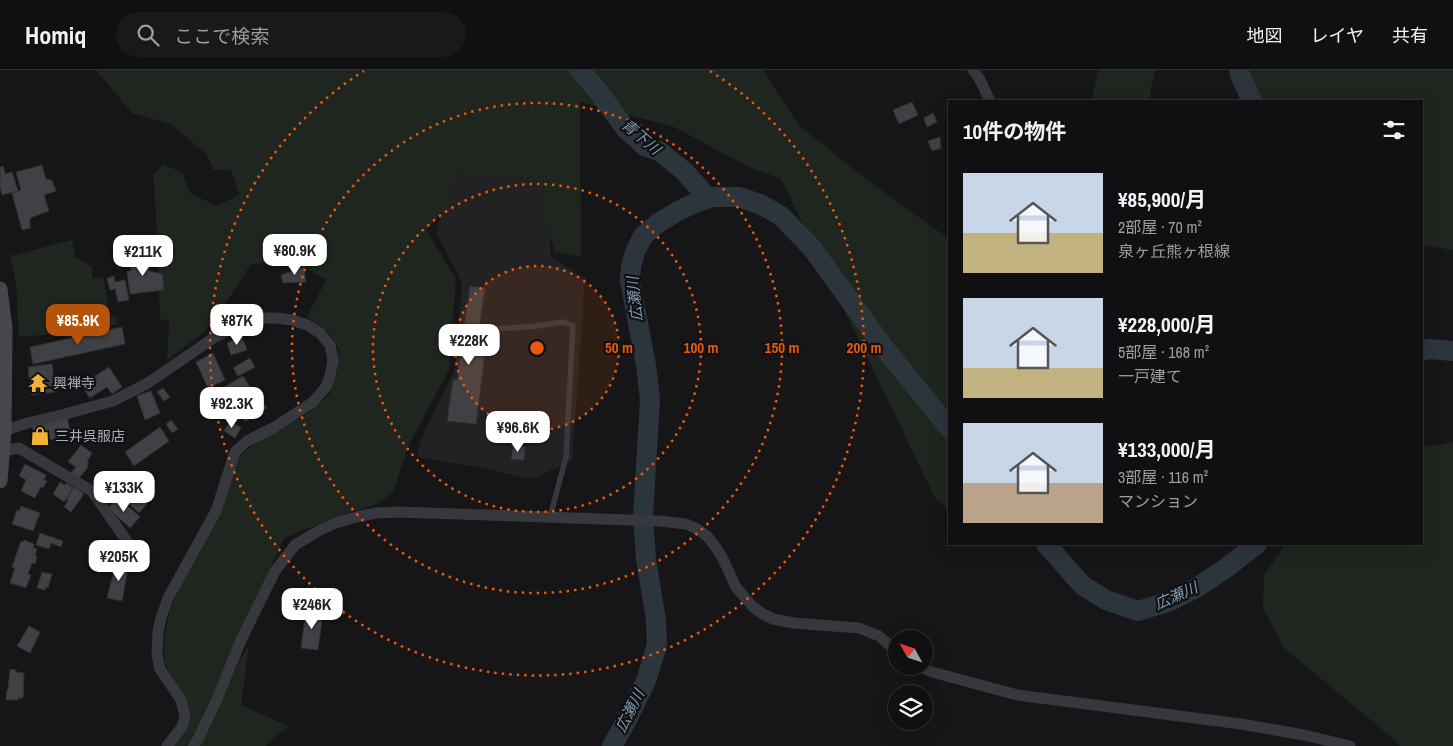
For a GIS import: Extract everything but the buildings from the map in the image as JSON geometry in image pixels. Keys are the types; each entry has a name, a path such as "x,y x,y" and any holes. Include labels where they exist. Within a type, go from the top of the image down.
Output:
{"main road":[{"path":"0,289 5,328 0,481"}],"street":[{"path":"973,70 980,78 990,100"},
{"path":"2,432 24,424 113,401 148,383 215,337 238,325 259,318 292,320 320,333 330,345 333,360 330,376 326,387 313,402 273,428 247,440 235,452 216,511 168,598 158,632 157,655 160,669 181,700 185,716 182,727 168,746"},
{"path":"2,451 19,448 92,491 133,550"},
{"path":"193,746 216,702 259,602 275,571 295,544 336,523 377,512 659,521 686,524 697,528 707,536 722,557 736,587 753,607 761,613 773,619 794,623 859,628 879,636 888,644"},
{"path":"933,672 1017,695 1241,724 1304,735 1350,746"}],"lane":[{"path":"496,329 564,322 573,326 566,457 550,518"}],"shaded area":[{"path":"96,70 763,70 799,125 858,173 948,238 948,509 935,498 781,179 751,168 674,127 580,102 581,257 555,252 542,212 538,179 454,172 450,202 426,230 456,279 449,370 409,444 393,492 377,504 337,517 284,538 200,723 186,746 173,746 186,727 172,677 165,663 165,634 170,610 238,458 254,444 307,414 329,395 336,376 339,349 329,333 307,317 326,280 292,260 251,264 203,333 167,360 169,321 160,319 153,174 164,165 182,172 191,194 218,206 239,194 231,170 214,170 205,153 171,124 132,113"},
{"path":"1098,70 1155,70 1149,100 1092,100"},
{"path":"1240,70 1453,70 1453,250 1423,245 1423,100 1253,100"},
{"path":"457,162 544,177 551,256 585,279 572,461 532,479 417,457 420,441 455,369 462,282 436,232"},
{"path":"72,240 75,257 92,267 92,279 103,277 110,316 116,316 117,325 19,337 16,283 10,256"},
{"path":"1453,442 1453,746 1400,746 1284,648 1263,608 1264,576 1284,545 1423,545 1423,447"},
{"path":"249,645 241,705 288,726 266,746 200,746 219,710 239,661"}],"waterway":[{"name":"青下川","path":"579,70 595,87 626,129 646,147 659,151 684,171 708,198"},
{"path":"1239,70 1252,100"},
{"name":"広瀬川","path":"612,746 646,681 657,645 656,620 646,559 643,516 650,400 646,365 630,281 635,252 643,236 658,223 680,210 714,197 739,197 762,205 781,216 812,248 885,349 948,427"},
{"name":"広瀬川","path":"1423,350 1429,349 1453,351"},
{"name":"広瀬川","path":"1047,545 1082,585 1106,600 1138,611 1168,602 1198,587 1256,545"}],"place":[{"name":"興禅寺","path":"38,383"},
{"name":"三井呉服店","path":"40,436"}]}
